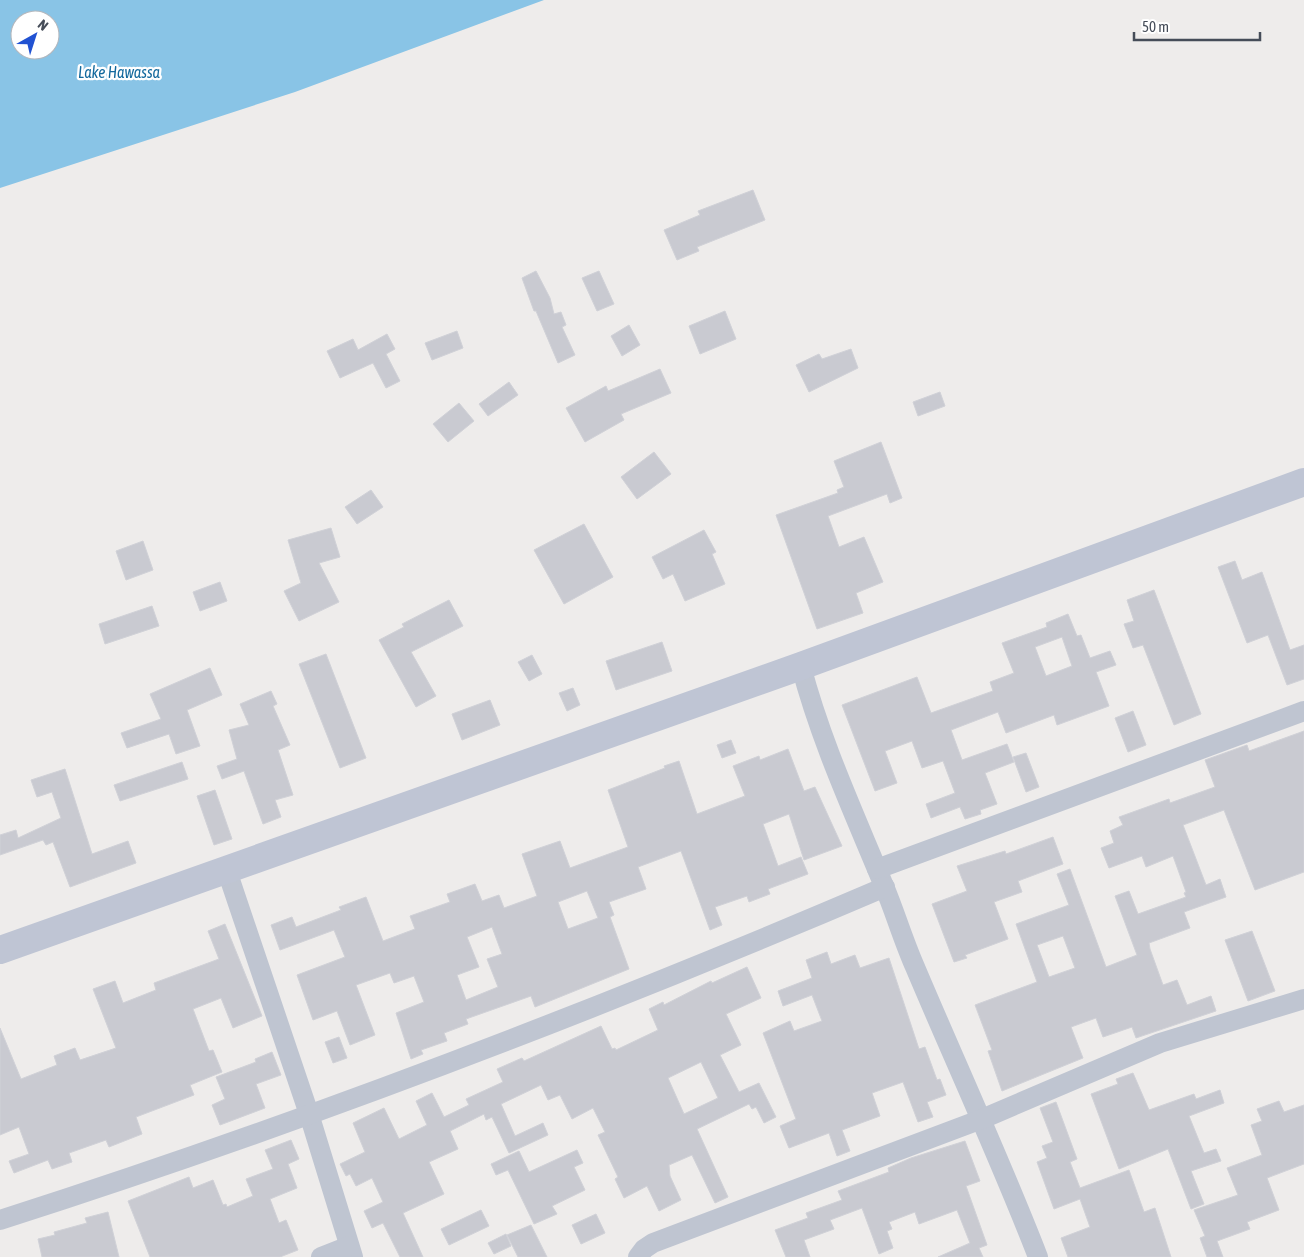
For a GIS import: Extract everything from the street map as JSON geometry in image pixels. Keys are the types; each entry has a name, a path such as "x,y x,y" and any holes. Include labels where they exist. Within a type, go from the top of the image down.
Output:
{"main road":[{"path":"0,950 226,868 801,666 1304,482"}],"street":[{"path":"801,666 810,701 838,777 881,878 914,965 982,1119 1038,1257"},
{"path":"0,1220 111,1184 422,1073 718,958 881,878 1304,711"},
{"path":"226,868 309,1114 351,1252 321,1257"},
{"path":"638,1257 653,1243 982,1119 1160,1043 1304,999"}],"water":[{"name":"Lake Hawassa","path":"0,0 544,0 295,92 0,188"}],"building":[{"path":"753,190 765,220 697,247 699,251 677,260 664,230 700,215 698,211"},
{"path":"536,271 550,298 554,314 561,312 566,325 562,327 575,355 558,363 536,311 534,311 522,278"},
{"path":"599,271 614,304 597,311 582,278"},
{"path":"725,311 736,339 700,354 689,326"},
{"path":"629,325 640,345 622,356 611,336"},
{"path":"457,331 463,348 432,360 425,343"},
{"path":"387,334 395,349 386,354 400,381 386,388 373,363 340,378 327,351 353,339 358,350"},
{"path":"851,349 858,368 809,392 796,365 819,354 822,359"},
{"path":"660,369 671,393 621,414 624,420 585,442 566,408 606,386 608,391"},
{"path":"509,382 518,395 488,416 479,404"},
{"path":"940,392 945,406 918,416 913,402"},
{"path":"459,403 474,421 448,442 433,424"},
{"path":"881,442 902,498 890,503 887,494 828,516 839,547 864,537 883,582 856,593 863,613 817,629 776,515 838,493 837,490 844,487 834,461"},
{"path":"654,452 671,474 637,499 621,477"},
{"path":"371,490 383,507 357,524 345,507"},
{"path":"584,524 613,577 564,604 534,550"},
{"path":"331,528 340,557 319,563 339,602 299,621 284,591 301,583 288,540"},
{"path":"704,530 716,552 712,554 725,584 685,601 673,574 663,579 652,557"},
{"path":"143,541 153,570 126,580 116,551"},
{"path":"1235,561 1242,580 1262,572 1290,650 1304,645 1304,679 1287,685 1268,635 1247,643 1218,567"},
{"path":"220,582 227,601 200,611 193,592"},
{"path":"1154,590 1201,714 1174,725 1143,645 1133,648 1124,624 1134,621 1127,600"},
{"path":"449,600 463,626 411,652 436,696 416,707 379,640 404,627 402,624"},
{"path":"152,606 159,626 105,644 99,624"},
{"path":"1068,614 1077,636 1081,635 1090,658 1110,651 1116,665 1096,672 1109,706 1057,725 1054,715 1006,733 998,712 951,730 962,760 1007,744 1014,762 985,773 997,804 980,810 981,814 965,819 960,807 931,818 926,804 955,793 943,761 922,768 912,741 885,751 897,783 875,791 842,705 917,677 931,713 993,691 990,682 1014,673 1002,643 1047,627 1046,623","holes":["1062,637 1072,666 1046,676 1035,647"]},
{"path":"662,642 672,671 616,690 606,661"},
{"path":"326,654 366,758 340,768 299,664"},
{"path":"532,655 542,674 529,681 518,662"},
{"path":"210,668 222,695 187,710 200,746 176,754 169,734 127,748 121,733 161,719 150,694"},
{"path":"573,688 580,705 567,711 559,693"},
{"path":"271,691 277,704 273,706 290,745 278,750 293,795 275,800 281,817 263,824 244,771 222,779 217,766 237,759 229,730 249,725 240,704"},
{"path":"490,700 500,725 462,740 452,714"},
{"path":"1133,711 1146,745 1128,752 1115,718"},
{"path":"1304,731 1304,872 1255,890 1224,810 1183,825 1206,885 1220,879 1226,897 1184,912 1190,928 1149,943 1163,985 1177,980 1187,1005 1211,996 1216,1011 1136,1038 1132,1027 1103,1037 1096,1018 1071,1027 1083,1058 1002,1091 988,1051 992,1050 975,1005 1037,982 1016,924 1069,905 1057,874 1070,869 1106,967 1137,955 1115,896 1129,891 1138,914 1186,897 1184,893 1186,892 1173,856 1146,867 1142,856 1109,868 1101,848 1114,843 1110,831 1123,825 1119,817 1169,799 1170,803 1215,787 1205,760 1247,745 1249,751","holes":["1063,936 1075,968 1049,977 1037,945"]},
{"path":"731,740 736,753 722,758 717,745"},
{"path":"788,749 804,791 815,787 842,846 804,860 789,814 763,824 778,866 801,857 808,874 768,889 770,894 749,902 747,896 715,907 722,925 710,930 681,851 638,867 646,889 609,902 614,915 610,917 629,969 535,1007 531,996 466,1019 468,1024 444,1033 447,1041 421,1050 423,1054 411,1059 396,1013 424,1002 414,976 394,983 390,973 356,985 375,1035 350,1045 337,1011 313,1020 297,975 345,957 334,930 280,950 271,925 292,917 296,927 341,910 339,907 366,897 383,941 415,929 410,916 450,902 447,894 475,884 482,901 499,895 504,908 537,896 522,854 560,841 570,868 628,847 608,790 679,761 697,814 745,796 733,766 759,756 760,760","holes":["587,891 598,918 568,929 558,902","492,927 502,954 487,959 498,987 466,1000 457,975 479,967 467,937"]},
{"path":"1026,753 1039,787 1026,792 1013,757"},
{"path":"182,762 188,779 120,801 114,785"},
{"path":"65,769 92,854 128,841 136,863 70,887 53,842 46,845 43,840 0,855 0,835 16,830 18,838 61,818 52,792 37,797 31,780"},
{"path":"215,790 232,839 214,845 197,796"},
{"path":"1053,837 1063,864 1018,881 1022,892 994,902 1008,939 965,955 967,958 954,962 932,904 967,891 957,866 1005,851 1006,854"},
{"path":"225,924 262,1016 233,1028 221,998 193,1009 209,1051 213,1050 222,1072 190,1085 194,1095 136,1117 142,1134 109,1147 106,1140 69,1153 72,1162 52,1169 48,1160 14,1173 9,1161 29,1154 19,1127 0,1135 0,1028 21,1079 57,1065 54,1056 75,1048 80,1060 116,1048 93,989 115,981 123,1003 156,990 154,983 219,959 208,931"},
{"path":"1252,931 1275,991 1248,1001 1225,940"},
{"path":"827,952 831,964 855,955 860,968 889,958 919,1049 925,1047 937,1080 940,1079 946,1095 927,1102 933,1117 918,1122 903,1082 872,1093 880,1116 842,1130 850,1151 837,1156 829,1133 789,1148 780,1126 796,1119 763,1033 790,1021 794,1031 822,1021 812,995 783,1006 778,991 812,978 806,960"},
{"path":"747,967 761,998 726,1014 741,1045 720,1055 739,1092 759,1083 776,1117 764,1123 756,1107 752,1109 749,1104 697,1129 728,1197 715,1203 692,1155 669,1165 670,1176 681,1200 659,1211 647,1186 624,1198 615,1179 618,1177 598,1135 605,1132 593,1108 572,1119 560,1095 548,1100 541,1085 501,1104 515,1136 543,1123 548,1135 509,1153 492,1117 486,1120 484,1114 450,1131 458,1149 429,1162 444,1194 403,1213 423,1257 400,1257 383,1223 372,1228 364,1211 383,1202 372,1178 356,1186 350,1174 346,1176 340,1164 365,1152 353,1123 384,1108 399,1139 427,1125 416,1101 432,1093 444,1117 469,1105 466,1099 503,1082 497,1069 522,1058 524,1061 601,1026 612,1049 615,1048 616,1050 658,1030 649,1009 663,1002 664,1005 711,981 712,983","holes":["701,1062 718,1098 684,1114 668,1078"]},
{"path":"339,1037 347,1058 333,1063 325,1042"},
{"path":"272,1052 281,1075 256,1084 265,1108 220,1125 212,1105 225,1099 216,1077 256,1062 255,1059"},
{"path":"1133,1073 1149,1110 1194,1094 1196,1099 1220,1090 1224,1103 1189,1116 1204,1153 1216,1149 1221,1161 1191,1171 1204,1204 1191,1209 1168,1149 1119,1169 1091,1094 1118,1084 1116,1079"},
{"path":"1279,1101 1284,1112 1304,1105 1304,1164 1267,1178 1279,1210 1247,1222 1250,1229 1217,1241 1223,1257 1207,1257 1200,1238 1205,1236 1194,1210 1238,1195 1227,1168 1262,1155 1251,1125 1262,1121 1257,1109"},
{"path":"1056,1102 1077,1159 1070,1162 1080,1188 1129,1170 1144,1212 1155,1208 1171,1257 1068,1257 1061,1238 1090,1227 1080,1199 1054,1209 1037,1162 1047,1158 1042,1146 1053,1142 1040,1108"},
{"path":"291,1140 299,1159 288,1164 297,1188 270,1199 279,1223 286,1220 298,1250 280,1257 150,1257 128,1201 189,1177 193,1188 213,1180 223,1205 226,1204 227,1207 253,1196 246,1179 273,1169 265,1150"},
{"path":"965,1141 980,1181 966,1186 987,1245 979,1248 983,1257 938,1257 970,1243 957,1210 919,1224 915,1212 889,1222 892,1229 887,1231 893,1248 879,1254 862,1208 830,1220 834,1229 804,1240 810,1257 786,1257 775,1230 808,1218 806,1213 842,1200 838,1191 889,1172 888,1168 911,1158"},
{"path":"577,1150 583,1163 574,1167 585,1190 552,1206 557,1214 534,1224 508,1170 496,1175 491,1164 519,1151 529,1172"},
{"path":"481,1210 489,1226 449,1245 441,1229"},
{"path":"108,1212 119,1257 42,1257 38,1239 55,1235 54,1232 87,1223 85,1218"},
{"path":"596,1214 605,1233 581,1244 572,1225"},
{"path":"531,1225 547,1257 518,1257 507,1235"},
{"path":"506,1234 511,1246 494,1254 488,1243"}]}
